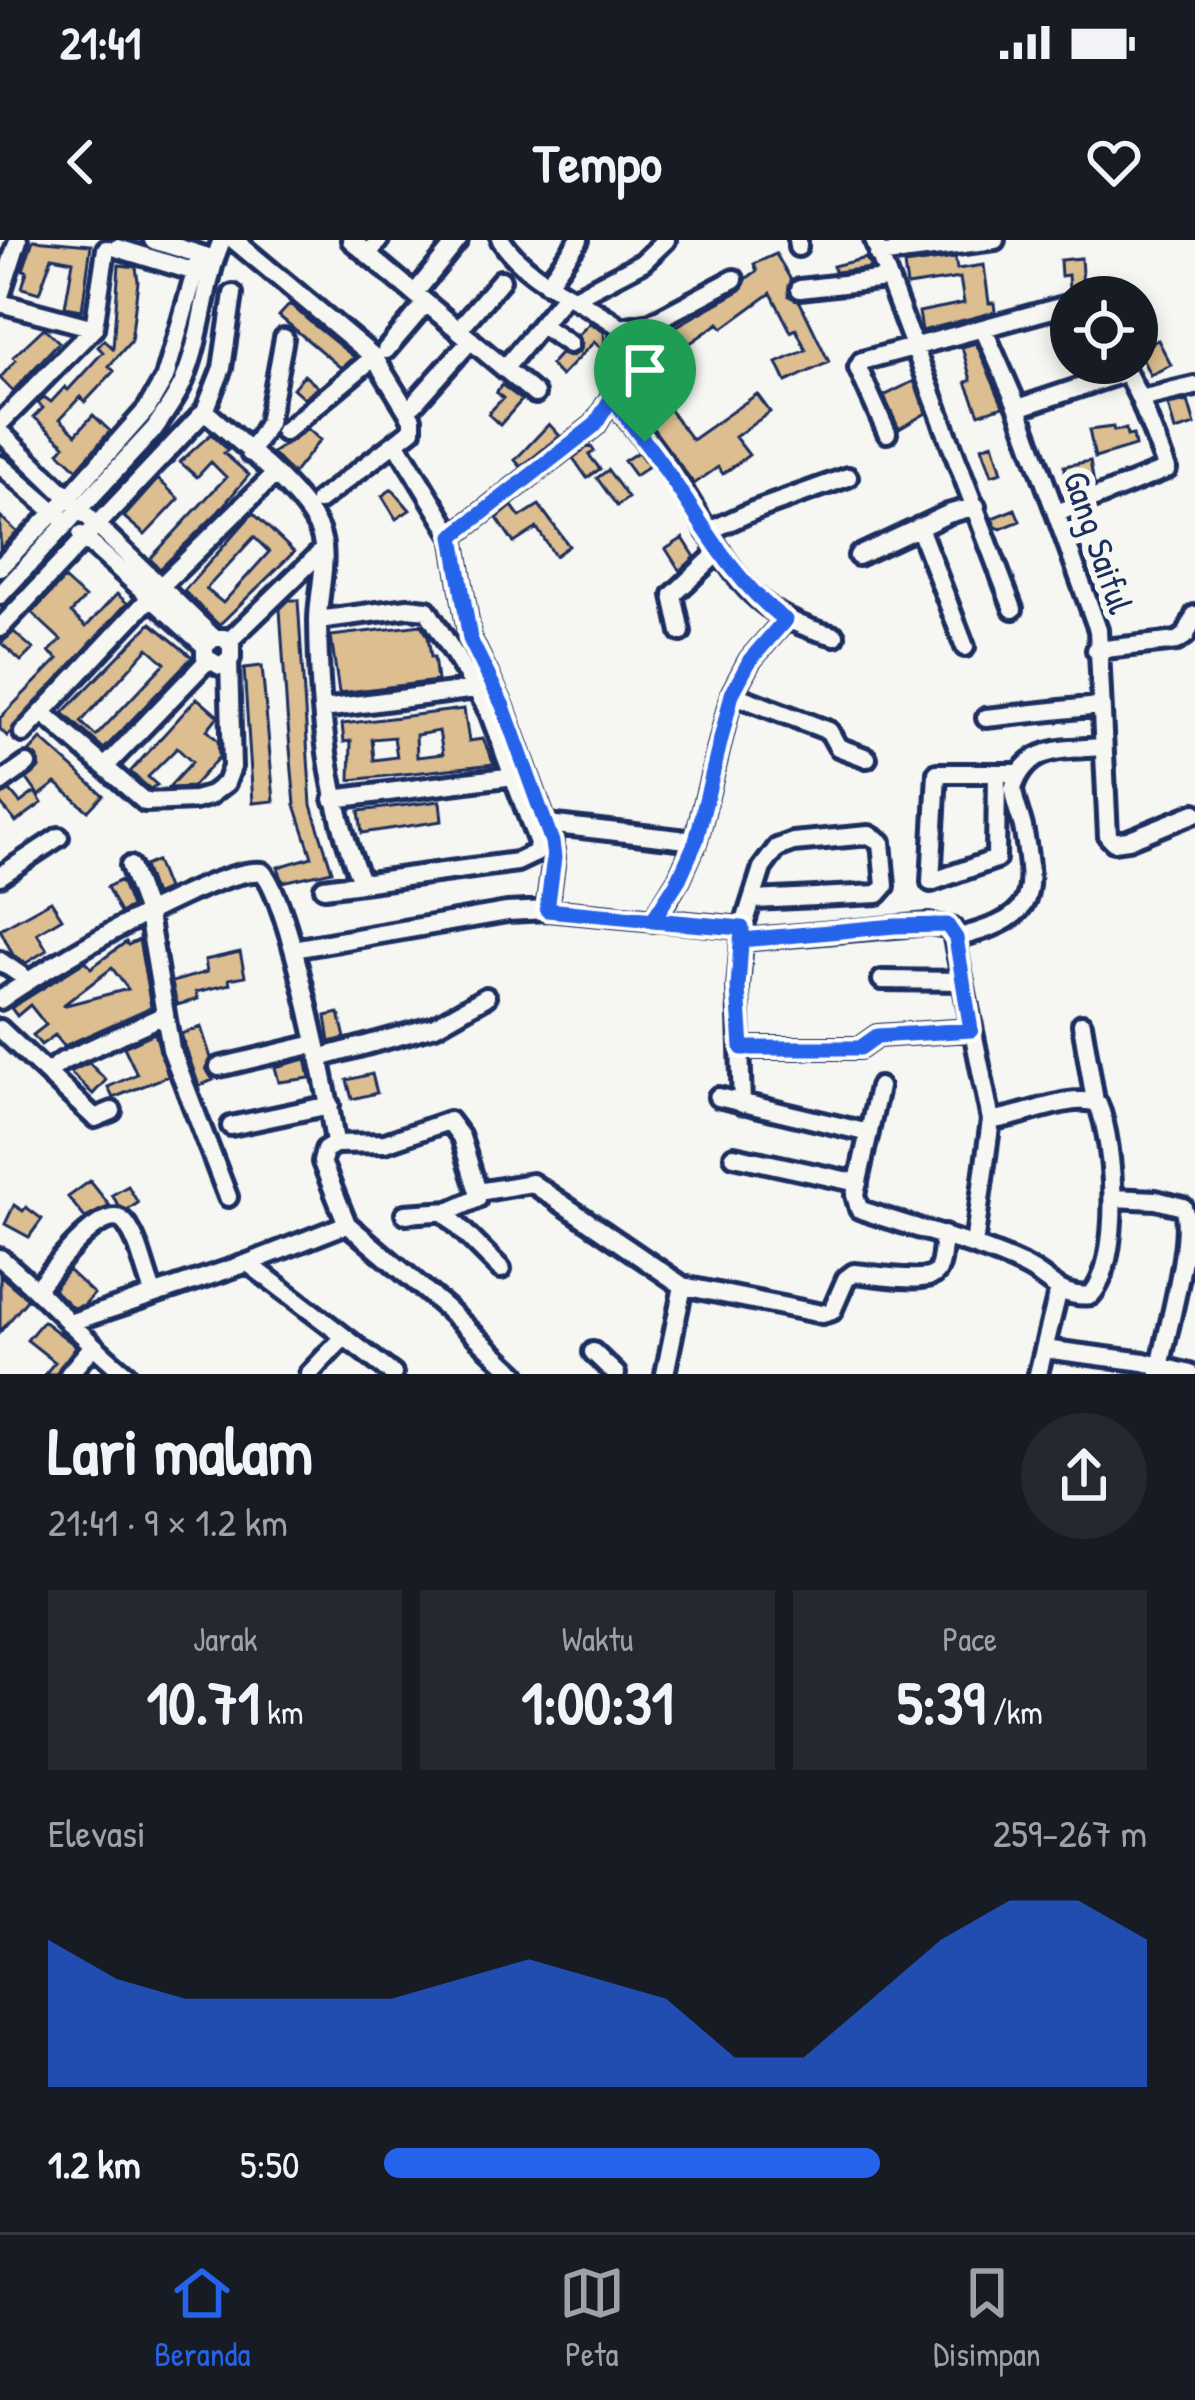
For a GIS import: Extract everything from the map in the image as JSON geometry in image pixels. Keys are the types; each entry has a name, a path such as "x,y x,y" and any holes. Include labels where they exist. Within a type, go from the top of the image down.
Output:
{"street":[{"path":"18,240 0,299 94,328"},
{"path":"153,240 204,265"},
{"path":"0,595 61,518 154,429 184,382 204,265 222,240"},
{"path":"234,240 380,353 412,419 412,430 397,444 319,501"},
{"path":"351,240 374,247 421,298 535,394"},
{"path":"284,432 380,353 458,240"},
{"path":"501,240 512,257 547,284 621,328 648,324 734,278"},
{"path":"547,284 579,240"},
{"path":"505,368 568,299 643,262 666,240"},
{"path":"995,240 876,248 1013,609"},
{"path":"43,712 150,804 195,800 220,790 232,767 229,662 233,649 214,646 156,591 100,525 1,433 94,328 111,244 204,265"},
{"path":"800,289 886,279"},
{"path":"414,404 501,280"},
{"path":"0,628 205,411 222,368 233,294"},
{"path":"887,433 870,400 860,364 913,345 1050,310"},
{"path":"541,325 569,344"},
{"path":"453,536 595,425 612,397 621,328"},
{"name":"Gang Saiful","path":"983,328 1018,408 1094,614 1105,821 1110,839 1128,840 1195,813"},
{"path":"250,453 268,423 284,338"},
{"path":"1018,408 1082,384"},
{"path":"1057,513 1167,470 1132,384"},
{"path":"1140,399 1195,386"},
{"path":"612,397 751,593 785,620 835,636"},
{"path":"205,411 290,490 317,525 323,550 318,620 323,710 333,800 361,881"},
{"path":"397,444 453,536 470,639 503,706 547,824 554,858 547,910"},
{"path":"0,465 156,591"},
{"path":"23,733 156,591 273,476"},
{"path":"706,532 848,478"},
{"path":"858,556 976,506"},
{"path":"0,567 61,518"},
{"path":"919,527 965,647"},
{"path":"681,632 673,595 716,549"},
{"path":"105,767 214,646 323,550"},
{"path":"318,620 408,608 427,610 476,689 537,835 538,849 517,862 324,888"},
{"path":"1096,650 1177,641 1186,635 1195,615"},
{"path":"652,921 696,841 732,694 750,660 785,620"},
{"path":"323,710 476,689"},
{"path":"732,694 829,731 838,747 867,758"},
{"path":"986,718 1099,706"},
{"path":"956,938 1017,916 1029,896 1022,826 1014,800 1020,773 1031,758 1042,752 1102,747"},
{"path":"0,783 27,764"},
{"path":"997,773 996,859 932,882 937,773 997,773 1020,773"},
{"path":"333,800 514,776"},
{"path":"547,824 696,841"},
{"path":"742,1104 738,988 742,934 762,868 782,846 869,835 879,839 885,869 881,892 855,898 754,900"},
{"path":"0,876 59,837"},
{"path":"130,866 148,915 162,1016 177,1070 228,1197"},
{"path":"0,1000 28,980 212,882 258,870 269,878 293,949 330,1105 334,1144"},
{"path":"293,949 507,912 547,910 742,934 947,925 956,938 991,1120 974,1245"},
{"path":"0,961 28,980"},
{"path":"882,980 962,981"},
{"path":"219,1066 435,1026 486,997"},
{"path":"47,1072 162,1016"},
{"path":"879,1087 855,1200 860,1209 974,1245 1041,1275 1058,1292 1090,1295 1100,1286 1114,1222 1104,1124 1095,1101 1082,1024"},
{"path":"0,1029 94,1118 112,1112"},
{"path":"742,1048 860,1048 877,1036 971,1030"},
{"path":"718,1097 868,1133"},
{"path":"991,1120 1022,1117 1081,1098 1095,1101"},
{"path":"231,1126 330,1105"},
{"path":"405,1214 444,1212 473,1203 478,1192 461,1137 449,1121 370,1146 334,1144 325,1150 322,1162 347,1224 446,1307 516,1374"},
{"path":"734,1156 858,1183"},
{"path":"478,1192 532,1183 683,1286 827,1314 854,1273 914,1278 934,1274 939,1269 944,1235"},
{"path":"1113,1198 1174,1204 1189,1213 1193,1225 1160,1370"},
{"path":"444,1212 501,1269"},
{"path":"37,1288 92,1229 118,1216 135,1241 154,1294"},
{"path":"69,1323 347,1224"},
{"path":"0,1258 37,1288 92,1348 126,1374"},
{"path":"248,1263 393,1374"},
{"path":"665,1374 683,1286"},
{"path":"1038,1374 1058,1292"},
{"path":"313,1373 344,1337"},
{"path":"69,1374 92,1348"},
{"path":"1044,1349 1190,1374"},
{"path":"592,1352 616,1374"}],"building":[{"path":"33,240 91,245 82,310 65,307 73,261 52,257 39,293 22,288"},
{"path":"776,254 791,280 789,296 800,302 829,362 786,382 777,363 806,350 771,293 644,375 692,440 757,394 770,412 735,437 749,455 723,474 718,467 694,484 626,392 636,383 628,372 639,364 634,356 650,341 741,290 757,271 754,264"},
{"path":"866,258 871,268 835,272 833,266"},
{"path":"955,258 957,269 984,265 989,303 994,303 995,312 922,331 919,312 964,303 960,278 907,286 904,265"},
{"path":"1081,258 1082,276 1061,276 1060,260"},
{"path":"119,265 136,267 131,341 109,366 114,371 85,402 80,397 60,419 76,434 93,415 110,431 77,469 59,452 65,445 34,417 43,408 38,403 44,397 51,402 65,387 68,390 103,352 98,347 104,340 113,348"},
{"path":"290,304 354,357 341,368 279,316"},
{"path":"590,323 604,332 605,352 594,342 561,376 550,365 560,354 569,357 579,352 578,335"},
{"path":"44,328 59,342 13,391 0,378 16,360 13,357"},
{"path":"1158,340 1171,365 1158,371"},
{"path":"976,343 1003,406 979,414 966,382 971,380 962,347"},
{"path":"304,375 318,387 304,398 293,388"},
{"path":"914,381 926,413 899,429 884,396"},
{"path":"502,385 522,400 500,425 488,414 503,398 496,392"},
{"path":"1188,401 1195,425 1175,431 1168,405"},
{"path":"549,424 560,436 521,467 515,460"},
{"path":"1113,427 1133,435 1135,446 1095,458 1089,430"},
{"path":"308,429 320,440 293,474 272,453"},
{"path":"211,434 249,475 160,569 150,559 226,477 211,462 197,477 180,462"},
{"path":"993,443 1002,472 992,475 982,447"},
{"path":"590,445 594,451 589,455 600,469 587,478 573,458"},
{"path":"638,452 649,466 635,476 624,461"},
{"path":"1090,461 1094,484 1068,489 1064,466"},
{"path":"608,470 628,498 617,506 597,478"},
{"path":"158,479 179,499 145,535 124,517"},
{"path":"392,489 410,510 396,519 382,496"},
{"path":"539,505 569,546 555,556 537,528 514,543 497,518 512,506 520,517"},
{"path":"1015,509 1020,521 996,527 992,518"},
{"path":"253,513 294,552 219,625 184,591","holes":["254,537 269,552 223,603 206,589"]},
{"path":"0,516 17,532 0,549"},
{"path":"683,538 695,557 680,571 666,549"},
{"path":"64,579 85,598 71,613 86,627 117,594 127,603 7,736 0,729 0,718 58,659 49,652 61,640 32,613"},
{"path":"289,600 298,600 311,805 332,871 283,882 278,867 312,857 295,805 280,609"},
{"path":"151,623 192,657 104,749 63,713","holes":["148,648 165,663 96,736 81,722"]},
{"path":"421,625 434,657 437,681 339,693 331,636"},
{"path":"14,632 33,649 21,661 1,643"},
{"path":"262,666 274,801 253,803 244,668"},
{"path":"197,698 218,716 207,730 218,741 219,757 192,787 168,788 192,762 177,748 148,777 157,785 150,789 130,772"},
{"path":"464,709 469,741 483,739 494,764 350,780 351,741 344,742 342,724","holes":["439,731 443,754 417,757 416,735","394,737 397,757 374,760 372,739"]},
{"path":"41,739 103,795 88,811 56,783 39,796 27,779 39,768 38,758 29,752"},
{"path":"10,791 20,803 35,792 42,803 16,822 0,803 0,796"},
{"path":"440,801 442,821 362,833 359,811"},
{"path":"156,861 167,889 154,895 144,866"},
{"path":"121,880 131,907 120,913 107,887"},
{"path":"51,901 62,918 37,933 47,950 26,963 13,955 0,929"},
{"path":"139,940 151,1007 64,1046 55,1035 41,1045 33,1035 46,1025 30,1005 17,1016 11,1008 86,961 91,968 126,942","holes":["112,968 128,989 62,1006"]},
{"path":"240,952 245,976 196,992 198,999 177,1005 172,982 207,972 205,960"},
{"path":"339,1013 345,1038 330,1042 326,1016"},
{"path":"201,1027 211,1058 206,1069 213,1080 199,1086 181,1034"},
{"path":"155,1033 168,1076 113,1098 108,1087 137,1074 124,1047"},
{"path":"306,1059 310,1078 279,1082 275,1067"},
{"path":"89,1063 106,1080 93,1094 70,1072"},
{"path":"372,1074 377,1093 352,1099 347,1080"},
{"path":"90,1181 110,1206 85,1218 68,1197"},
{"path":"128,1186 138,1203 127,1210 112,1195"},
{"path":"14,1205 42,1219 29,1237 5,1224"},
{"path":"68,1270 94,1294 84,1305 73,1308 53,1289"},
{"path":"0,1275 28,1299 0,1332"},
{"path":"43,1321 76,1346 56,1374 45,1374 55,1362 27,1340"}],"route":[{"path":"645,442 612,397 595,425 453,536 470,639 503,706 552,842 547,910 652,921 742,928 742,940 947,925 956,938 971,1030 877,1036 860,1048 742,1048 738,988 742,928 706,925 652,921 696,841 732,694 750,660 785,620 743,585 645,442"}]}
